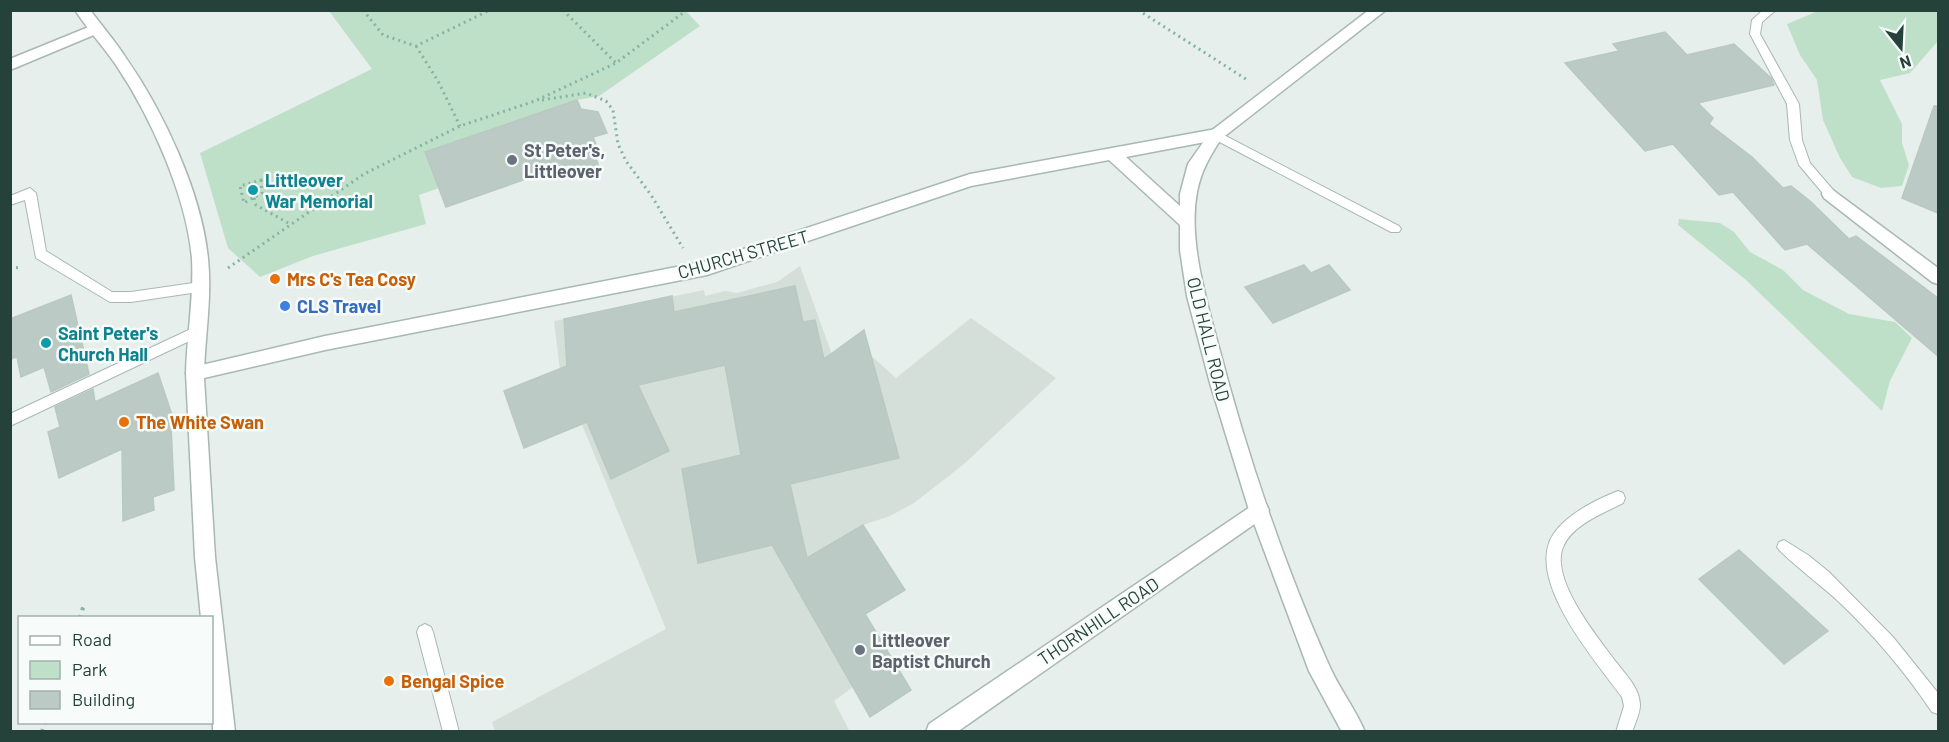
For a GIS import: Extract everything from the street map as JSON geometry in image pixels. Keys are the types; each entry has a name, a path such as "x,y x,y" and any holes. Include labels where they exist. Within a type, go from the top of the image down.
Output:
{"street":[{"path":"82,10 126,68 137,88 175,170 197,239 200,287 195,332 195,373 205,556 211,616"},
{"name":"OLD HALL ROAD","path":"1354,732 1320,670 1259,510 1219,383 1196,296 1186,222 1191,177 1205,148 1216,135 1379,10"},
{"path":"10,65 96,29"},
{"name":"CHURCH STREET","path":"195,373 325,343 696,270 831,228 970,180 1216,135"},
{"path":"1112,153 1186,222"},
{"path":"1830,194 1938,277"},
{"name":"THORNHILL ROAD","path":"937,732 1259,510"},
{"path":"213,630 224,732"}],"lane":[{"path":"1771,10 1757,20 1755,34 1793,104 1796,140 1805,165 1830,194"},
{"path":"1216,135 1395,229"},
{"path":"10,201 30,193 40,254 110,297 131,297 200,287"},
{"path":"12,420 195,332"},
{"path":"1618,498 1570,526 1556,546 1554,558 1563,597 1629,693 1632,706 1624,732"},
{"path":"1784,547 1805,560 1876,632 1938,706"},
{"path":"426,632 451,732"}],"path":[{"path":"363,10 383,35 416,46 438,81 460,126"},
{"path":"416,46 490,10"},
{"path":"563,10 616,63"},
{"path":"200,287 364,174 460,126 535,101 616,63 687,10"},
{"path":"1138,10 1269,94"},
{"path":"535,101 586,93 606,101 613,110 618,144 626,161 651,195 696,270"},
{"path":"261,180 262,193 254,198 244,203 240,186 261,180"},
{"path":"254,198 259,208 291,224"},
{"path":"81,616 84,604"}],"shaded area":[{"path":"800,266 839,374 868,353 896,378 971,318 1056,378 964,464 914,503 890,516 863,525 786,570 853,687 834,701 849,730 495,732 492,722 666,629 560,371 554,321 704,290 705,296 725,291 737,293 777,282"}],"green space":[{"name":"St Peter's, Littleover","path":"685,10 700,26 599,96 577,100 425,152 439,188 419,195 426,224 313,256 260,277 228,248 200,153 372,69 329,11"},
{"path":"1818,11 1938,11 1938,41 1910,73 1880,80 1902,124 1902,143 1909,165 1902,186 1881,188 1852,177 1840,158 1823,120 1817,80 1800,55 1787,24"},
{"path":"1679,219 1720,223 1734,232 1750,252 1783,270 1803,290 1849,314 1895,322 1912,338 1890,381 1882,411 1746,280 1678,225"}],"building":[{"path":"1665,32 1687,55 1734,44 1771,78 1774,85 1698,103 1713,118 1709,124 1752,157 1783,188 1791,186 1849,239 1856,236 1938,298 1938,356 1807,244 1785,250 1733,192 1719,195 1673,144 1645,151 1565,63 1619,51 1613,44"},
{"name":"St Peter's, Littleover","path":"577,100 581,109 598,112 607,133 593,137 600,154 595,156 599,167 574,176 569,164 446,207 425,152"},
{"path":"1934,106 1938,106 1938,213 1902,198"},
{"path":"1304,265 1311,273 1329,265 1350,290 1273,323 1245,287"},
{"path":"795,286 803,322 815,320 824,359 864,330 899,458 790,484 807,558 863,525 905,590 865,614 911,690 870,717 772,545 698,563 682,469 741,455 725,365 638,385 669,451 611,479 587,422 524,448 504,391 567,366 564,319 672,296 674,312"},
{"name":"Saint Peter's Church Hall","path":"71,295 89,374 51,392 44,367 21,377 17,357 10,359 10,319"},
{"path":"158,373 175,424 171,426 174,490 153,497 154,510 123,521 122,449 59,478 48,432 60,427 55,407 93,389 95,402"},
{"path":"1739,550 1828,631 1784,664 1699,579"}],"place":[{"name":"St Peter's, Littleover","path":"512,160"},
{"name":"Littleover War Memorial","path":"253,190"},
{"name":"Mrs C's Tea Cosy","path":"275,279"},
{"name":"CLS Travel","path":"285,306"},
{"name":"Saint Peter's Church Hall","path":"46,343"},
{"name":"The White Swan","path":"124,422"},
{"name":"Littleover Baptist Church","path":"860,650"},
{"name":"Bengal Spice","path":"389,681"}]}
